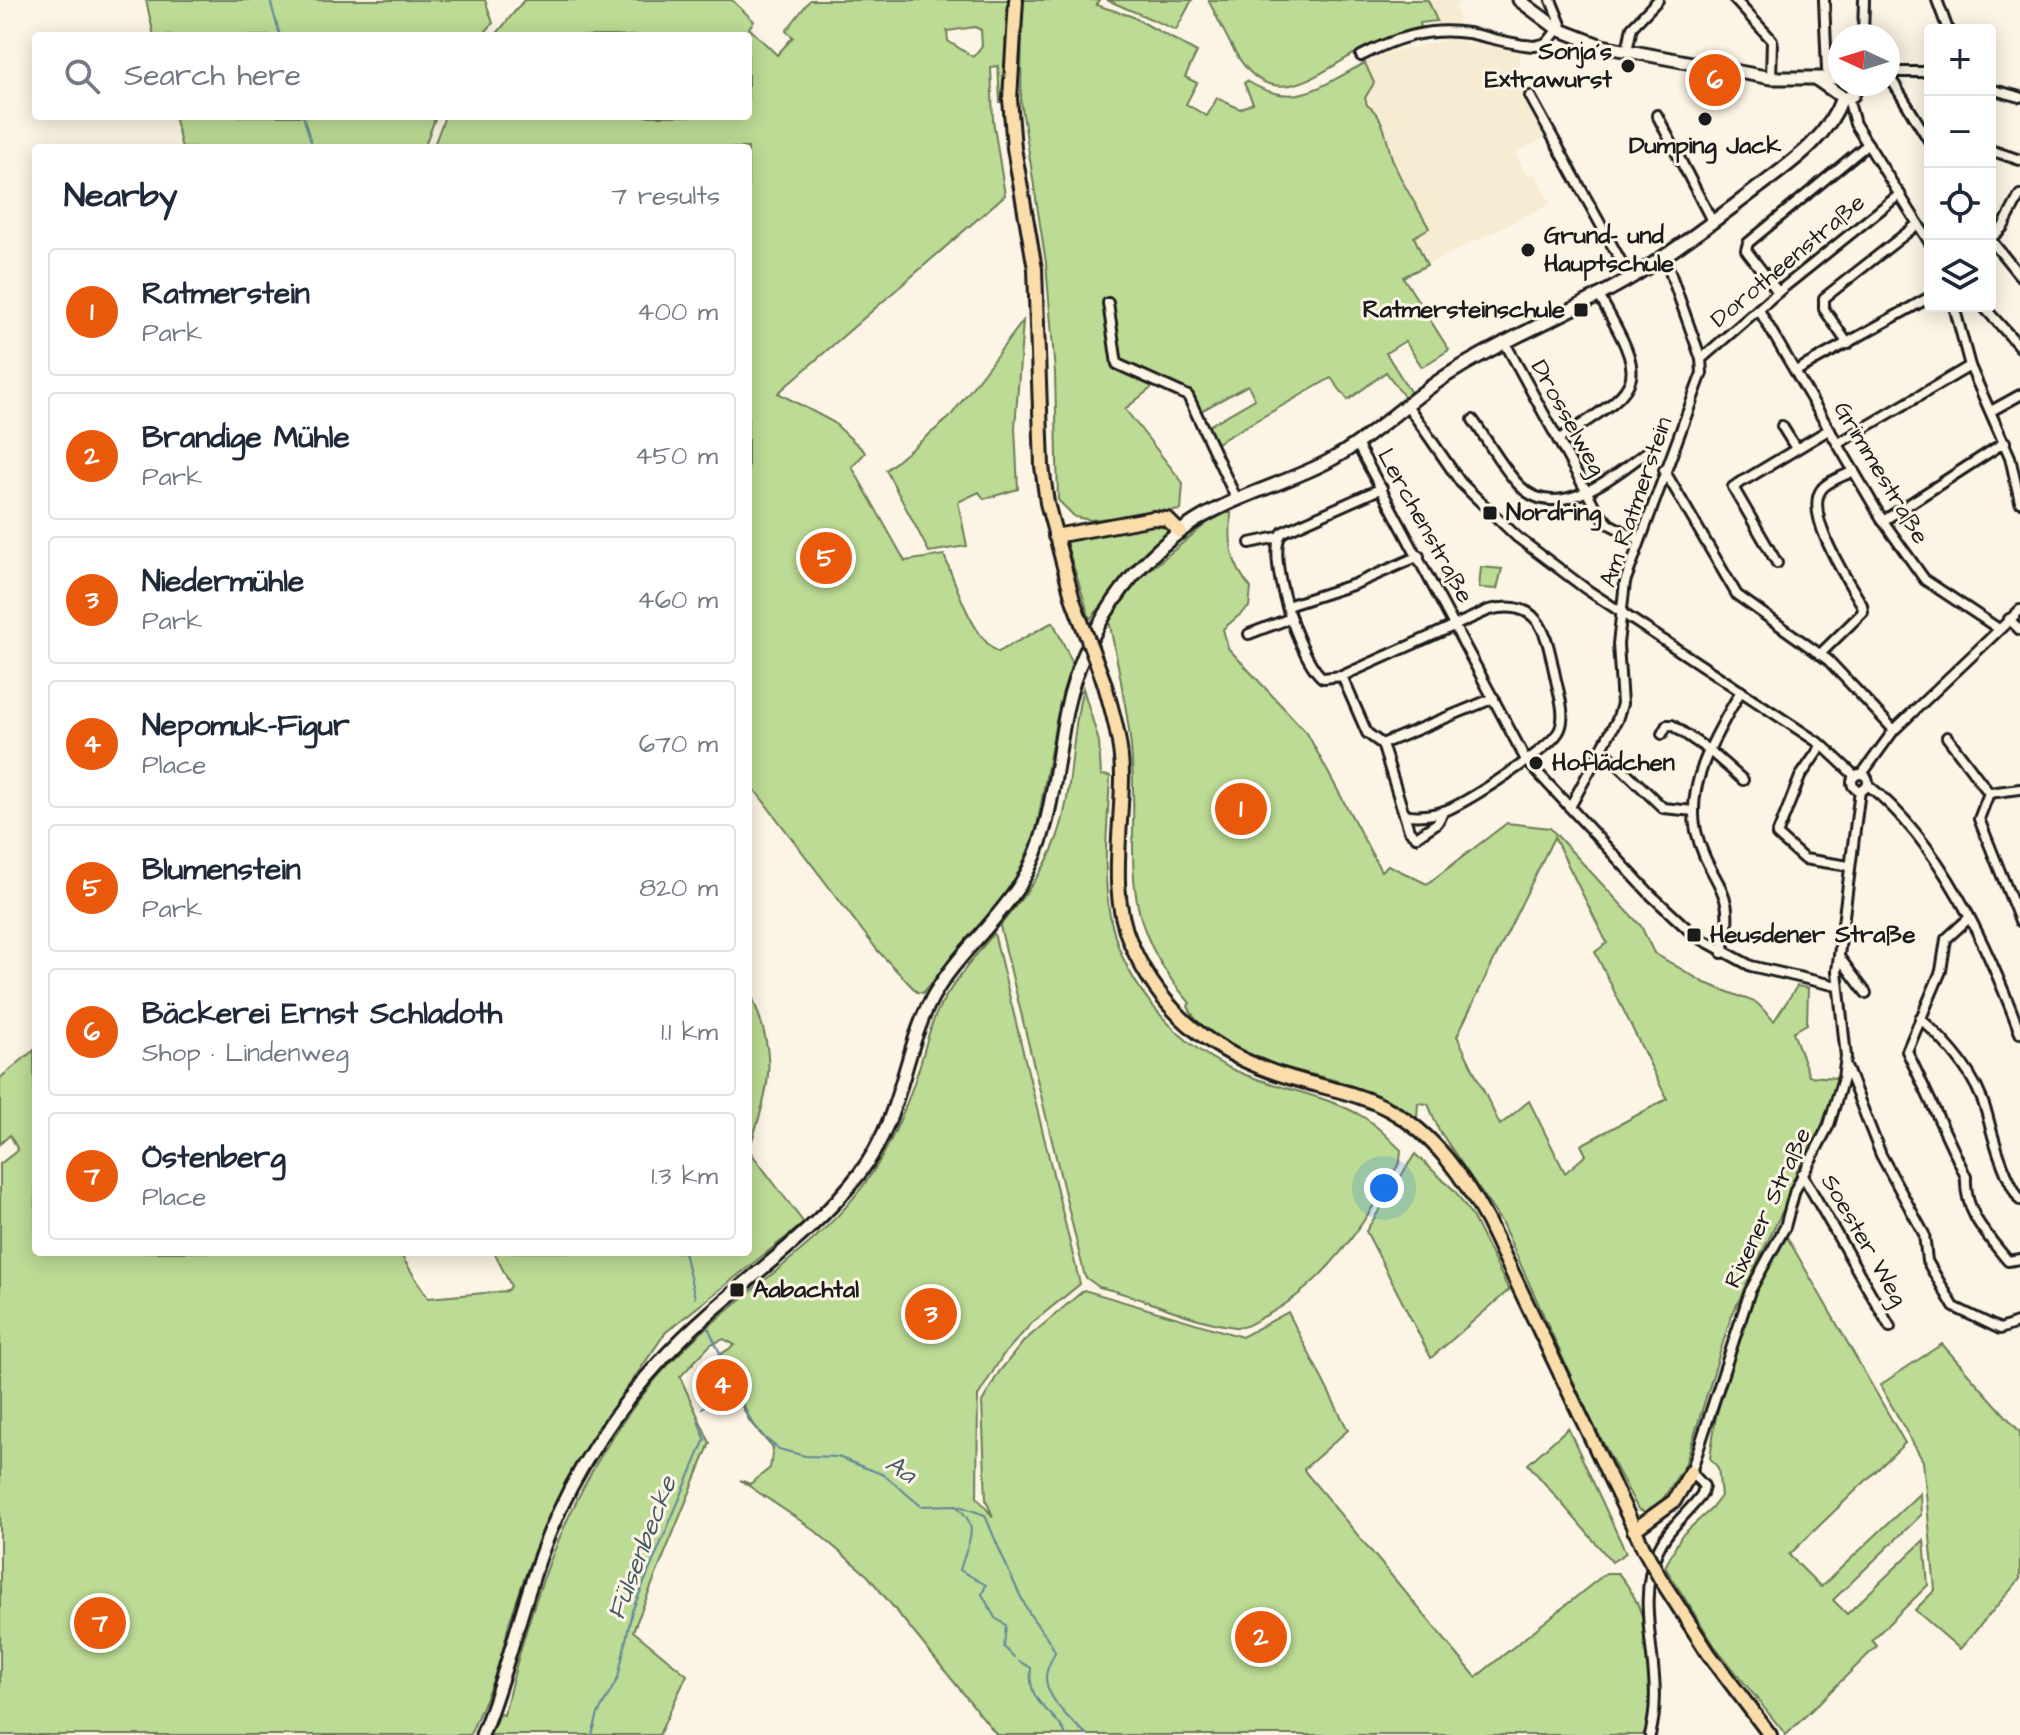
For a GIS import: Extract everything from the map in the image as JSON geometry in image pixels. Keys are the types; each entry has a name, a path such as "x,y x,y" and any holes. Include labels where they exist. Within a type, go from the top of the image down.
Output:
{"main road":[{"path":"1016,0 1010,99 1014,148 1035,269 1042,466 1055,536 1073,600 1104,682 1114,719 1122,773 1118,870 1123,919 1130,941 1156,991 1193,1031 1227,1054 1259,1068 1367,1099 1414,1127 1457,1171 1488,1222 1634,1530 1660,1578 1709,1654 1770,1735"},
{"path":"1055,536 1153,518 1167,519 1180,532"},
{"path":"1634,1530 1674,1501 1691,1472"}],"street":[{"path":"1519,0 1561,31 1627,51 1771,78 1828,80"},
{"path":"1551,0 1561,31"},
{"path":"1627,51 1632,27 1658,0"},
{"path":"1735,0 1772,40 1771,78"},
{"path":"1824,0 1827,70"},
{"path":"1863,24 1864,0"},
{"path":"1937,0 1946,24"},
{"path":"1361,56 1385,43 1421,33 1467,33 1541,46 1561,31"},
{"path":"1900,73 1924,72"},
{"path":"1819,81 1828,84"},
{"path":"1996,91 2020,97"},
{"path":"1900,93 1924,132"},
{"path":"1530,96 1630,278"},
{"path":"482,1735 546,1544 583,1466 617,1415 664,1358 712,1310 806,1232 864,1167 890,1122 929,1003 952,965 1020,884 1039,845 1072,689 1096,630 1132,577 1180,532 1236,498 1304,472 1357,444 1440,379 1504,341 1630,278 1712,221 1814,142 1831,123 1846,96"},
{"path":"1849,96 1850,115 1928,240"},
{"path":"1657,115 1712,221"},
{"path":"1778,292 1746,246 1868,144"},
{"path":"1996,152 2020,160"},
{"name":"Dorotheenstraße","path":"1701,359 1778,292 1900,194"},
{"path":"1996,233 2003,227 2020,195"},
{"path":"1848,344 1824,309 1824,298 1918,224"},
{"path":"1991,240 2020,276"},
{"name":"Am Ratmerstein","path":"1570,807 1603,750 1622,704 1620,611 1638,539 1699,389 1701,359 1664,255"},
{"path":"1558,440 1612,405 1630,383 1632,358 1598,294"},
{"path":"1796,371 1924,300"},
{"path":"1108,303 1117,364 1188,396 1236,498"},
{"name":"Grimmestraße","path":"1759,310 1883,521 1932,586 1999,629"},
{"path":"1956,312 1970,366 2005,442 2020,502"},
{"path":"1988,312 2020,347"},
{"name":"Drosselweg","path":"1504,341 1586,493 1609,524 1638,539"},
{"path":"1839,443 1970,366"},
{"path":"1991,411 2020,395"},
{"path":"1407,405 1461,483 1490,513 1554,566 1822,745 1868,779 1864,788"},
{"path":"1473,420 1521,487 1531,494 1553,499 1586,493 1648,451"},
{"path":"1782,426 1795,447"},
{"path":"1777,563 1733,487 1795,447 1830,429"},
{"path":"1883,521 2005,442"},
{"name":"Lerchenstraße","path":"1357,444 1526,760 1570,807"},
{"path":"1664,470 1737,595 1820,654 1894,730"},
{"path":"1820,654 1863,612 1862,605 1829,551 1819,497 1823,487 1854,471"},
{"path":"1250,543 1278,537 1382,488"},
{"path":"1278,537 1276,545 1287,606 1315,672 1323,678 1342,676 1457,626"},
{"path":"1287,606 1355,584 1419,556"},
{"name":"Lerchenstraße","path":"1457,626 1489,610 1513,607 1532,615 1545,631 1562,723 1555,737 1526,760"},
{"path":"2020,610 1894,730 1853,785 1864,788 1911,829 1969,918 2020,1033"},
{"path":"1249,634 1291,618"},
{"path":"2009,619 2020,630"},
{"path":"1342,676 1367,733 1382,744 1409,830 1416,837 1437,823 1444,811"},
{"path":"1722,953 1729,925 1729,909 1696,830 1694,811 1700,775 1741,691"},
{"path":"1382,744 1494,698"},
{"path":"1662,734 1667,725 1672,725 1710,751 1743,780"},
{"path":"1947,737 1989,793"},
{"path":"1822,745 1800,777 1777,835 1804,859 1849,866"},
{"path":"1603,750 1663,808 1694,811"},
{"path":"1404,814 1444,811 1481,791 1526,760"},
{"name":"Rixener Straße","path":"1691,1472 1744,1305 1785,1227 1802,1174 1829,1125 1846,1066 1837,986 1849,866 1864,788"},
{"path":"1989,793 2020,789"},
{"path":"1989,793 1979,818 2020,921"},
{"path":"1570,807 1670,914 1722,953 1770,973 1837,986"},
{"path":"1969,918 1946,939 1942,968 1907,1051 1966,1177 1965,1194 1987,1240 2000,1248 2008,1261 2020,1259"},
{"path":"1839,956 1866,993"},
{"path":"1920,1018 1959,1057 1985,1109 1989,1127 2020,1200"},
{"path":"1846,1066 1881,1155 1924,1234 1927,1261 1954,1307 2000,1329 2018,1323 2020,1334"},
{"name":"Soester Weg","path":"1802,1174 1890,1327"},
{"path":"1650,1735 1656,1690 1648,1604 1649,1577 1668,1533 1702,1494 1702,1482 1691,1472"}],"shaded area":[{"path":"1428,0 1462,0 1455,6 1465,43 1522,50 1517,71 1528,93 1525,96 1546,137 1515,153 1527,176 1535,173 1551,203 1427,265 1414,236 1429,228 1394,162 1387,133 1377,112 1367,106 1365,98 1374,83 1365,63 1384,53 1443,41"}],"green space":[{"path":"146,0 485,0 493,23 485,32 153,32"},
{"path":"524,0 732,0 754,21 749,28 777,55 793,37 786,31 810,0 1099,0 1096,5 1131,16 1197,52 1185,77 1197,83 1186,104 1207,116 1217,98 1240,109 1253,103 1244,83 1247,81 1264,90 1294,95 1321,87 1365,63 1374,83 1365,98 1367,105 1382,123 1397,170 1429,228 1414,237 1427,265 1403,277 1449,350 1422,367 1405,341 1386,353 1411,393 1405,398 1386,372 1348,400 1331,378 1215,444 1207,427 1255,399 1248,385 1199,412 1190,394 1155,385 1125,409 1183,483 1181,510 1091,520 1075,517 1058,500 1055,373 1046,263 1021,102 1022,21 1007,21 1004,102 1000,102 998,66 991,67 993,120 1005,195 778,393 833,422 863,450 865,453 852,467 905,561 944,555 972,622 989,645 998,652 1053,622 1073,664 1057,716 1036,832 1017,876 998,906 923,993 917,992 878,951 752,786 752,144 434,144 444,120 752,120 752,32 498,32","holes":["975,27 981,30 982,46 973,57 948,41 947,31"]},
{"path":"1107,0 1192,0 1176,30"},
{"path":"1208,0 1428,0 1437,21 1420,23 1421,28 1363,49 1306,80 1276,86 1262,81 1248,70"},
{"path":"175,120 434,120 426,144 181,144"},
{"path":"1023,321 1015,428 1018,489 984,499 979,492 958,502 967,546 929,552 886,470 949,418"},
{"path":"1219,513 1231,513 1232,553 1251,588 1249,607 1223,629 1228,648 1307,733 1381,871 1388,865 1427,884 1507,823 1550,828 1641,926 1654,953 1705,983 1757,1003 1774,1021 1797,986 1808,988 1807,1024 1793,1032 1809,1076 1838,1078 1816,1142 1731,1317 1685,1465 1661,1502 1648,1513 1638,1509 1588,1414 1502,1223 1439,1130 1428,1104 1418,1103 1417,1119 1353,1086 1256,1059 1215,1039 1199,1024 1188,1006 1190,1003 1165,970 1148,940 1134,881 1131,747 1109,620 1140,578","holes":["1554,837 1607,943 1595,952 1667,1099 1581,1145 1586,1155 1565,1173 1529,1101 1500,1125 1457,1036"]},
{"path":"1153,524 1170,530 1090,619 1065,539"},
{"path":"1481,567 1502,569 1497,589 1479,588"},
{"path":"1083,688 1099,742 1101,775 1110,776 1106,867 1111,921 1118,946 1143,993 1179,1033 1222,1064 1351,1110 1375,1125 1401,1150 1400,1162 1373,1207 1325,1270 1286,1304 1242,1327 1218,1324 1099,1287 1085,1277 1000,926 1042,869 1060,829"},
{"path":"994,933 1080,1284 1032,1323 1003,1355 978,1396 977,1497 993,1517 986,1500 982,1402 999,1372 1024,1341 1084,1290 1242,1337 1288,1312 1348,1430 1304,1469 1306,1473 1476,1677 1606,1573 1618,1573 1640,1609 1650,1650 1648,1735 997,1735 868,1576 813,1529 740,1480 750,1484 770,1468 773,1448 750,1422 729,1381 720,1394 698,1375 698,1369 735,1345 724,1339 711,1344 680,1377 710,1443 633,1631 687,1675 659,1735 490,1735 499,1714 504,1715 549,1563 594,1467 622,1422 654,1381 691,1342 811,1242 854,1198 879,1162 898,1125 940,1006"},
{"path":"752,997 768,1051 763,1105 752,1140"},
{"path":"32,1052 32,1256 402,1256 428,1298 507,1291 511,1286 496,1256 752,1256 752,1154 804,1223 666,1332 583,1452 534,1551 509,1623 500,1664 470,1735 0,1735 0,1164 18,1150 10,1135 0,1144 0,1078"},
{"path":"1415,1154 1455,1191 1473,1218 1509,1290 1431,1358 1366,1231"},
{"path":"1787,1237 1905,1443 1789,1555 1821,1587 1920,1493 1921,1515 1833,1600 1847,1614 1924,1540 1928,1585 1872,1640 1877,1646 1786,1735 1714,1645 1665,1567 1681,1536 1721,1496 1718,1468 1710,1458 1716,1416 1751,1299"},
{"path":"1942,1344 2020,1432 2020,1579 1960,1649 1915,1610 1935,1590 1923,1461 1880,1385"},
{"path":"1568,1428 1626,1553 1612,1562 1528,1464"}],"waterway":[{"name":"Aa","path":"270,0 279,32"},
{"name":"Aa","path":"304,120 312,144"},
{"name":"Aa","path":"685,1256 695,1298"},
{"name":"Aa","path":"708,1327 750,1419 765,1438 779,1449 805,1456 838,1457 884,1475 921,1506 955,1505 963,1513 971,1527 971,1534 960,1570 986,1585 982,1594 995,1618 1006,1625 1004,1647 1014,1657"},
{"name":"Fülsenbecke","path":"702,1408 715,1395 725,1366"},
{"name":"Fülsenbecke","path":"592,1735 598,1714 618,1678 632,1611 705,1439 698,1421"},
{"path":"956,1505 985,1515 1027,1609 1055,1652 1046,1674 1050,1693 1068,1717 1088,1735"},
{"name":"Aa","path":"1019,1661 1031,1668 1031,1681 1037,1699 1066,1735"}],"place":[{"name":"Sonja´s Extrawurst","path":"1628,66"},
{"name":"Bäckerei Ernst Schladoth","path":"1715,80"},
{"name":"Dumping Jack","path":"1705,119"},
{"name":"Grund- und Hauptschule","path":"1528,250"},
{"name":"Ratmersteinschule","path":"1581,310"},
{"name":"Nordring","path":"1490,513"},
{"name":"Blumenstein","path":"826,558"},
{"name":"Hoflädchen","path":"1536,763"},
{"name":"Ratmerstein","path":"1241,809"},
{"name":"Heusdener Straße","path":"1694,935"},
{"name":"Aabachtal","path":"737,1290"},
{"name":"Niedermühle","path":"931,1314"},
{"name":"Nepomuk-Figur","path":"722,1385"},
{"name":"Östenberg","path":"100,1623"},
{"name":"Brandige Mühle","path":"1261,1637"}]}
